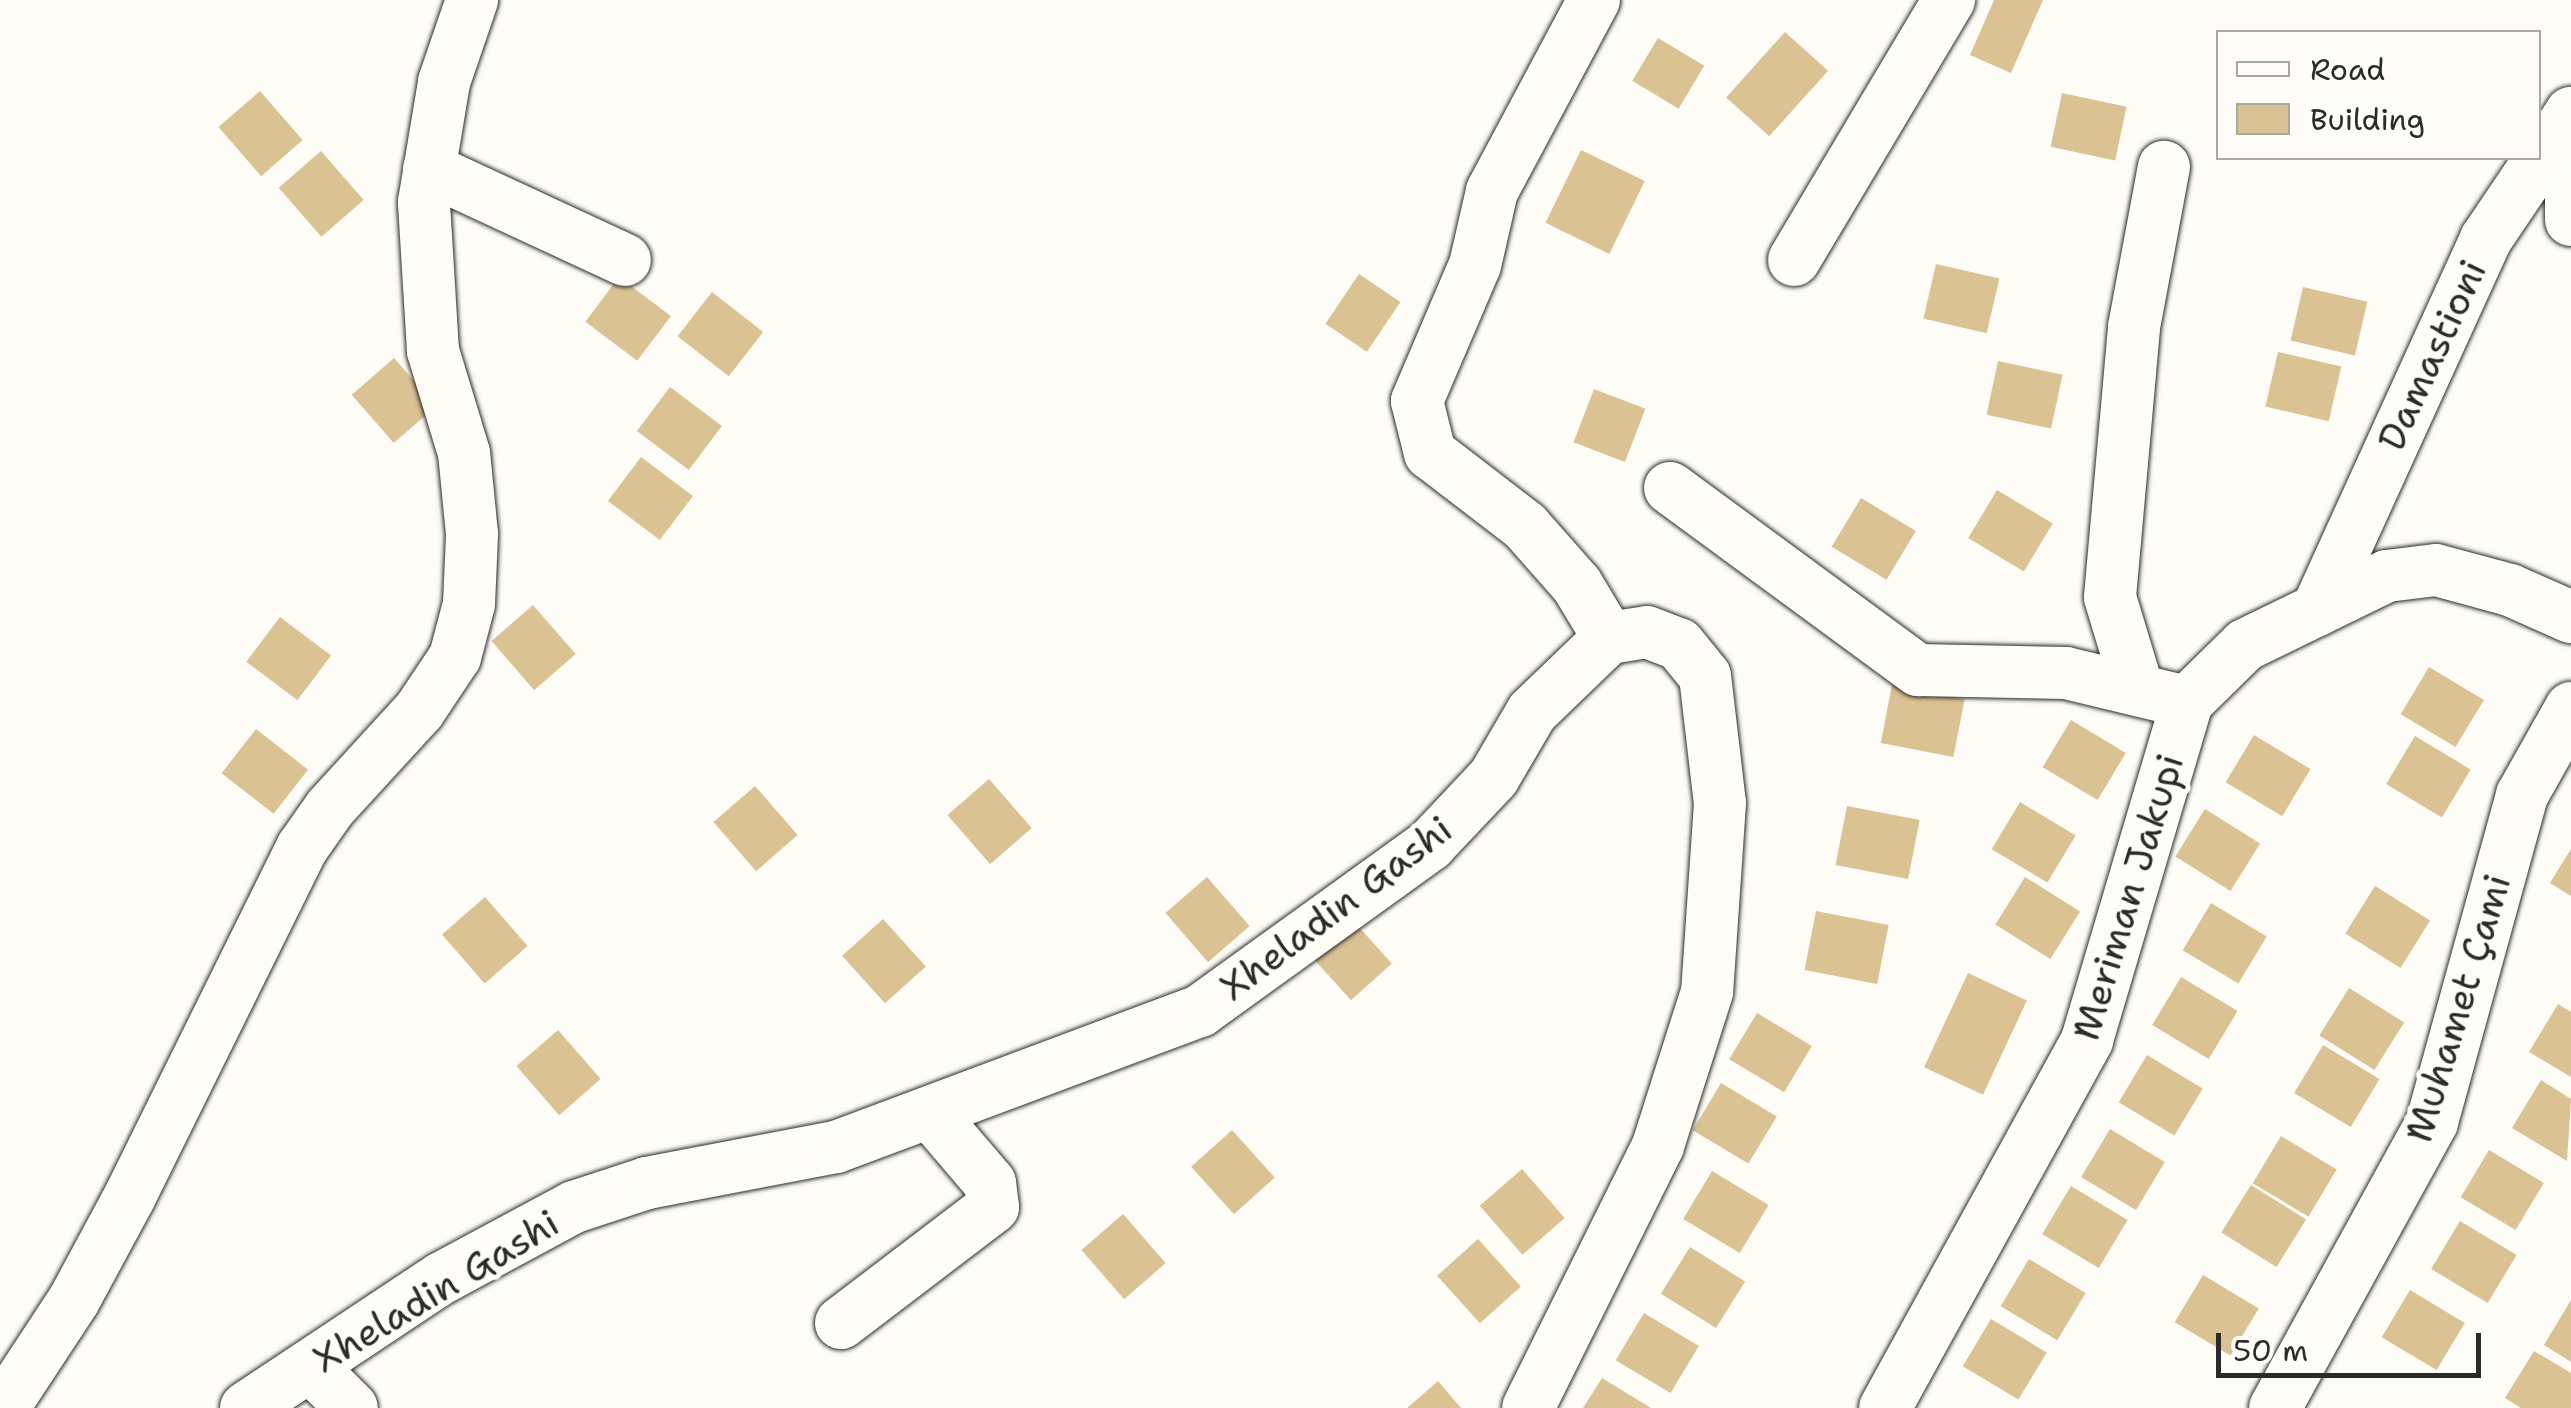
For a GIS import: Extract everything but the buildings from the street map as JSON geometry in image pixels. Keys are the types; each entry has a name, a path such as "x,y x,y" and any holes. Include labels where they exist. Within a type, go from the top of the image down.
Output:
{"street":[{"path":"2,1408 130,1196 302,848 330,808 419,711 456,657 470,604 472,534 464,453 431,335 424,271 429,170 444,82 472,0"},
{"path":"1528,1408 1658,1146 1706,992 1720,804 1705,676 1679,644 1647,632 1608,638 1577,586 1525,526 1430,453 1417,401 1475,265 1492,192 1594,0"},
{"path":"1794,260 1949,0"},
{"path":"2571,113 2571,220"},
{"name":"Damastioni","path":"2541,157 2571,113"},
{"name":"Damastioni","path":"2318,610 2486,238 2539,160"},
{"path":"2163,696 2110,598 2134,328 2164,167"},
{"path":"429,170 625,260"},
{"path":"1670,488 1918,670 2066,673 2163,696"},
{"name":"Meriman Jakupi","path":"1885,1408 2087,1040 2163,696 2245,645 2388,576 2436,570 2510,590 2571,617"},
{"name":"Xheladin Gashi","path":"246,1408 442,1278 574,1207 647,1183 836,1147 1200,1010 1430,846 1494,778 1532,712 1608,638"},
{"name":"Muhamet Çami","path":"2275,1408 2432,1122 2522,795 2571,708"},
{"path":"841,1323 993,1207 990,1184 930,1114"},
{"path":"310,1366 352,1408"}]}
